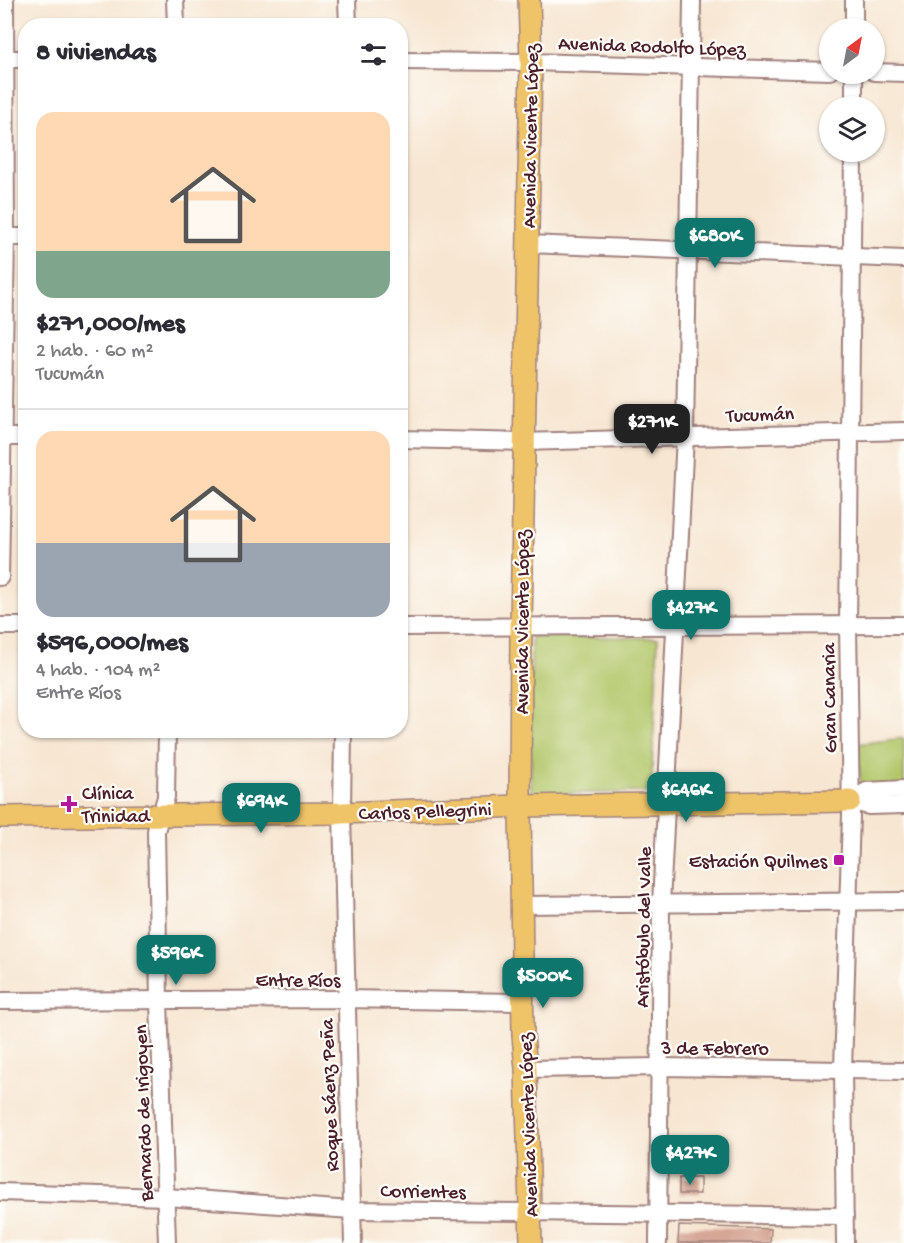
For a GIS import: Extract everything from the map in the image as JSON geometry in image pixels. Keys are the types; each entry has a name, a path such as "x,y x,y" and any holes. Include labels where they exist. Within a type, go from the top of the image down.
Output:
{"main road":[{"name":"Avenida Vicente López","path":"529,0 531,62 523,442 520,806 523,1035 531,1243"},
{"name":"Carlos Pellegrini","path":"0,817 342,813 520,806 850,801"}],"street":[{"path":"0,577 5,0"},
{"path":"175,0 176,18"},
{"path":"347,0 348,18"},
{"name":"Aristóbulo del Valle","path":"658,1243 661,904 685,436 692,0"},
{"path":"854,0 854,18"},
{"name":"Avenida Rodolfo López","path":"408,61 531,62 819,71"},
{"path":"885,72 904,73"},
{"name":"Gran Canaria","path":"845,1243 843,1069 850,801 848,626 853,162"},
{"path":"528,244 904,259"},
{"name":"Tucumán","path":"408,439 523,442 904,431"},
{"path":"1,436 18,437"},
{"path":"0,626 18,626"},
{"path":"408,627 904,626"},
{"name":"Bernardo de Irigoyen","path":"167,738 166,797 156,831 167,1243"},
{"name":"Roque Sáenz Peña","path":"343,738 342,813 353,1243"},
{"name":"Carlos Pellegrini","path":"850,801 867,791 904,789"},
{"name":"Carlos Pellegrini","path":"850,801 868,806 904,805"},
{"path":"521,905 904,901"},
{"name":"Entre Ríos","path":"0,1001 346,999 523,1002"},
{"name":"3 de Febrero","path":"526,1069 661,1067 904,1071"},
{"name":"Corrientes","path":"0,1192 166,1197 352,1210 845,1216"}],"green space":[{"path":"531,636 658,638 651,792 531,794"},
{"path":"904,738 904,792 861,795 858,744"}],"building":[{"path":"679,1178 700,1178 700,1194 679,1194"},
{"path":"679,1226 771,1229 770,1243 678,1243"}],"place":[{"name":"Clínica Trinidad","path":"69,804"},
{"name":"Estación Quilmes","path":"839,860"}]}
